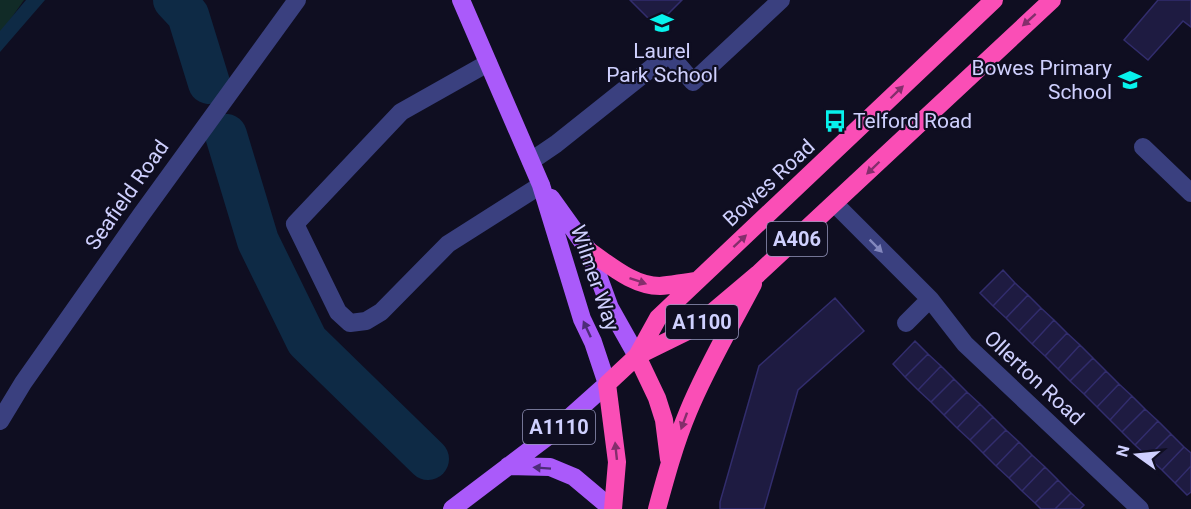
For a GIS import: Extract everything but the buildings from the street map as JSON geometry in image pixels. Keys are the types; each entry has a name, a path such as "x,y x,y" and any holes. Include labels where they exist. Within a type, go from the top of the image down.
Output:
{"highway":[{"name":"Bowes Road","path":"637,356 658,318 994,0"},
{"name":"Bowes Road","path":"607,384 637,356 694,328 758,274 1052,0"},
{"path":"589,250 631,279 643,283 659,286 698,281"},
{"name":"Bowes Road","path":"657,509 669,462 702,381 758,274"},
{"path":"637,356 657,398 664,420 669,462"},
{"path":"607,384 617,462 612,509"}],"main road":[{"name":"Wilmer Way","path":"461,0 541,185 582,319 593,342 607,384"},
{"name":"Wilmer Way","path":"541,185 589,250 610,308 637,356"},
{"name":"Bowes Road","path":"453,509 551,434 607,384"},
{"path":"508,466 550,467 574,477 612,509"}],"street":[{"name":"Seafield Road","path":"0,421 23,383 206,123 297,0"},
{"path":"531,161 556,144 669,54 693,82 781,0"},
{"path":"488,63 401,112 295,224 338,312 350,323 366,321 381,312 448,244 541,185"},
{"path":"1143,147 1191,193"},
{"name":"Ollerton Road","path":"835,204 930,299 965,344 1140,509"},
{"path":"906,323 930,299"}],"green space":[{"path":"0,0 24,0 0,34"}],"water":[{"path":"26,0 45,0 0,52 0,31"}],"waterway":[{"path":"174,0 188,15 209,83"},
{"path":"226,135 258,241 307,341 428,459"}],"place":[{"name":"Laurel Park School","path":"662,23"},
{"name":"Bowes Primary School","path":"1130,80"},
{"name":"Telford Road","path":"835,121"}]}
